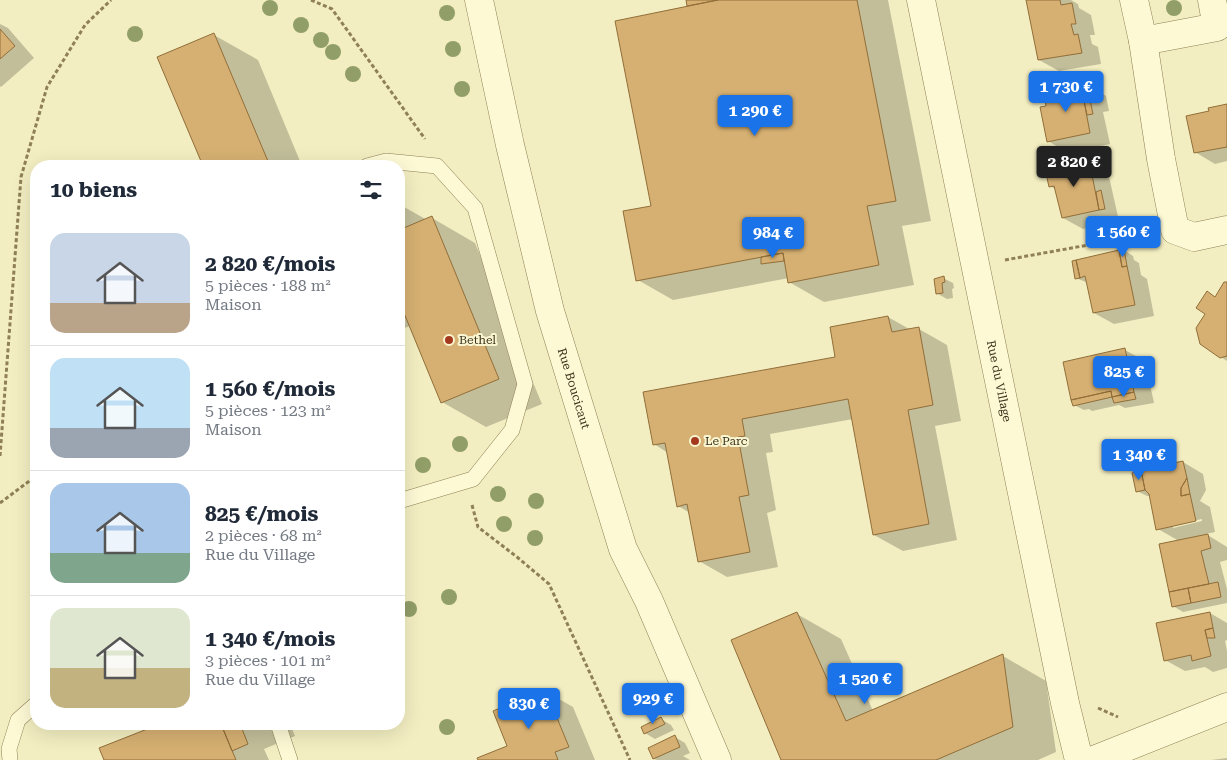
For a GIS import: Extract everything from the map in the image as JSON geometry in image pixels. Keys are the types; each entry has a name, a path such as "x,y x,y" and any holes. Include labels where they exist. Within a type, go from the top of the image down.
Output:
{"street":[{"name":"Rue Boucicaut","path":"479,0 510,145 550,311 620,540 649,600 717,760"},
{"name":"Rue du Village","path":"921,0 1079,760"},
{"path":"1134,0 1143,41 1161,159 1175,230 1194,237 1227,230"},
{"path":"1143,41 1217,27 1212,0"},
{"path":"1094,760 1227,706"}],"lane":[{"path":"405,163 437,166 475,208 525,384 512,430 473,479 405,498"},
{"path":"10,760 9,749 18,720 30,709"},
{"path":"280,730 290,760"}],"path":[{"path":"0,456 21,177 47,88 85,25 111,0"},
{"path":"312,0 332,9 430,147 437,166"},
{"path":"999,260 1175,230"},
{"path":"473,479 471,503 478,528 518,557 549,584 630,760"},
{"path":"0,503 30,480"}],"building":[{"path":"686,0 718,0 687,6"},
{"path":"718,0 857,0 896,201 867,206 879,265 788,283 783,253 636,281 623,211 651,206 615,21"},
{"path":"1026,0 1060,0 1061,5 1072,3 1076,24 1071,24 1074,35 1078,34 1082,53 1038,60"},
{"path":"0,29 15,46 0,59"},
{"path":"214,33 267,160 200,160 157,57"},
{"path":"1086,83 1090,100 1084,101 1090,133 1047,142 1040,107 1046,106 1044,92"},
{"path":"1090,100 1093,114 1087,115 1084,101"},
{"path":"1227,104 1227,147 1194,153 1186,116 1209,111 1208,108"},
{"path":"1089,160 1099,210 1062,218 1054,186 1049,187 1045,169"},
{"path":"1101,190 1105,209 1099,210 1096,192"},
{"name":"Bethel","path":"432,216 499,379 441,403 405,316 405,227"},
{"path":"1124,249 1127,266 1122,267 1119,250"},
{"path":"1119,250 1122,267 1127,266 1135,305 1093,313 1085,276 1080,278 1076,260"},
{"path":"783,253 784,261 761,264 761,257"},
{"path":"1076,260 1080,278 1075,279 1072,261"},
{"path":"944,276 945,282 942,283 943,293 936,294 934,279"},
{"path":"1224,282 1227,282 1227,356 1220,358 1200,344 1196,328 1205,314 1196,308 1207,291 1215,297"},
{"name":"Le Parc","path":"888,316 892,332 919,327 933,405 908,410 929,524 873,535 848,399 742,419 745,436 738,437 749,495 739,497 750,552 698,562 687,504 677,507 665,443 653,445 643,392 835,357 830,327"},
{"path":"1125,348 1134,392 1112,397 1111,391 1071,400 1063,362"},
{"path":"1111,391 1112,397 1073,406 1071,400"},
{"path":"1134,392 1136,399 1114,403 1112,397"},
{"path":"1183,461 1187,478 1181,488 1181,496 1190,494 1196,521 1156,530 1149,494 1145,490 1141,470"},
{"path":"1141,470 1145,490 1136,492 1132,473"},
{"path":"1187,478 1190,494 1181,496 1181,488"},
{"path":"1208,534 1211,548 1201,551 1209,584 1169,592 1159,544"},
{"path":"1218,582 1221,597 1191,603 1188,588"},
{"path":"1188,588 1191,603 1172,607 1169,592"},
{"path":"797,612 846,721 1003,654 1013,727 936,760 781,760 731,640"},
{"path":"1210,612 1213,628 1205,630 1211,656 1192,661 1191,655 1164,661 1156,623"},
{"path":"1213,628 1215,638 1207,638 1205,630"},
{"path":"545,689 569,747 555,752 558,760 478,760 477,758 507,746 493,711"},
{"path":"661,717 665,724 644,734 641,727"},
{"path":"145,730 224,730 236,760 104,760 99,748"},
{"path":"223,730 242,730 248,744 232,751"},
{"path":"675,735 680,747 653,759 648,748"}],"place":[{"name":"Bethel","path":"449,340"},
{"name":"Le Parc","path":"695,441"}]}
